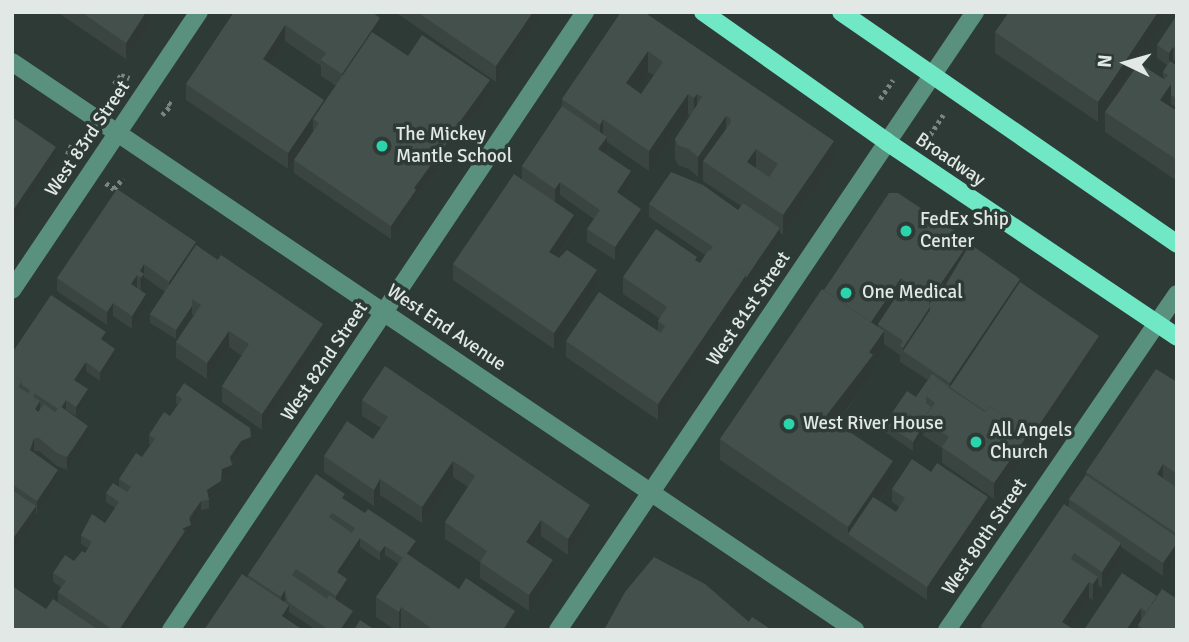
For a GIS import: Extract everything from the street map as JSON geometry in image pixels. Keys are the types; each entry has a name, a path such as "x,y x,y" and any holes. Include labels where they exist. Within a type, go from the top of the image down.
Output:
{"main road":[{"name":"Broadway","path":"703,12 887,142 1177,338"},
{"path":"841,12 1177,244"}],"street":[{"name":"West 83rd Street","path":"12,290 199,12"},
{"name":"West 82nd Street","path":"170,630 585,12"},
{"name":"West 81st Street","path":"558,630 975,12"},
{"name":"West End Avenue","path":"12,62 855,630"},
{"name":"West 80th Street","path":"947,630 1177,294"}],"path":[{"path":"114,84 121,75 129,78"},
{"path":"880,99 893,80"},
{"path":"162,115 171,105"},
{"path":"930,135 943,115"},
{"path":"67,156 72,145"},
{"path":"114,189 123,178"}],"building":[{"path":"81,12 146,12 126,43"},
{"path":"234,12 372,12 380,18 342,74 321,60 326,53 285,25 263,59 324,100 288,153 186,84"},
{"path":"417,12 533,12 496,66"},
{"path":"621,12 644,12 834,141 783,215 703,161 731,122 730,118 726,116 698,157 689,149 678,145 675,139 702,97 697,94 694,98 688,94 649,151 603,119 600,125 562,99","holes":["648,51 663,62 641,94 626,83","756,149 778,164 769,177 747,162"]},
{"path":"1009,12 1158,12 1098,102 995,32"},
{"path":"1177,15 1177,49 1173,47 1169,53 1157,45"},
{"name":"The Mickey Mantle School","path":"372,32 408,56 422,35 490,80 445,142 447,143 414,188 416,190 391,226 294,160 319,123 313,119"},
{"path":"1170,61 1177,66 1177,99 1171,95 1171,84 1164,80 1168,75 1163,72"},
{"path":"1139,63 1171,84 1160,100 1177,111 1177,160 1105,112"},
{"path":"562,106 607,137 598,149 631,171 617,192 641,209 615,247 587,229 600,210 560,182 555,189 522,166"},
{"path":"12,117 56,147 12,212"},
{"path":"671,172 703,185 738,210 743,203 780,228 746,278 746,275 710,251 713,247 649,204"},
{"path":"514,174 574,215 549,252 559,258 567,250 597,270 554,333 453,264"},
{"path":"117,189 196,242 169,282 144,264 140,271 144,274 141,278 137,275 131,284 146,294 132,316 113,303 107,312 57,278"},
{"path":"889,193 898,193 970,241 929,301 930,307 903,348 900,346 903,341 878,324 906,282 901,278 871,322 824,290"},
{"path":"656,229 697,257 695,260 700,263 709,250 746,275 658,404 566,341 599,292 661,333 665,326 658,321 667,307 623,277"},
{"path":"970,244 1020,279 950,383 903,351 930,310 930,303 942,284 945,286"},
{"path":"196,245 218,260 192,299 192,306 176,330 150,314"},
{"path":"221,255 323,324 262,414 222,386 249,344 229,331 207,363 176,342 201,305 192,299"},
{"path":"1020,282 1099,336 1029,440 1029,433 989,406 985,411 950,387"},
{"name":"West River House","path":"822,289 884,331 869,352 873,355 826,416 893,461 848,527 720,439"},
{"path":"51,295 106,332 101,339 115,349 100,372 86,362 81,369 74,380 88,389 76,407 66,400 58,409 12,375 12,353"},
{"path":"385,366 590,505 568,539 541,520 526,542 553,560 529,595 480,562 487,551 445,522 475,476 464,468 453,461 422,507 380,479 374,490 324,456 347,421 373,439 388,417 362,400"},
{"path":"1156,369 1177,382 1177,474 1163,464 1157,474 1177,488 1177,534 1086,472"},
{"path":"932,374 950,387 937,380 926,396 926,403 931,407 913,442 885,423 907,391 916,397"},
{"path":"12,375 22,381 18,387 28,393 30,390 35,393 33,397 40,401 35,409 38,412 44,404 55,412 60,406 88,426 67,457 57,453 39,438 34,438 30,450 58,470 37,501 12,484"},
{"name":"All Angels Church","path":"937,380 985,412 989,406 1029,433 994,483 942,447 949,437 923,419 935,403 926,396"},
{"path":"184,383 250,428 251,437 241,441 230,457 232,465 222,469 221,481 207,490 209,500 201,501 189,517 191,525 182,529 185,531 119,630 113,630 58,592 66,581 53,573 65,555 74,561 82,551 85,553 92,542 81,535 92,514 105,523 119,502 106,493 113,483 127,492 131,487 119,479 136,453 142,457 155,439 149,435 164,412 170,416 182,399 176,395"},
{"path":"912,459 931,472 937,463 988,497 927,587 848,534 873,497 896,512 905,498 892,489"},
{"path":"316,474 345,494 342,498 365,513 368,509 416,541 403,558 385,546 380,552 360,538 337,572 347,579 336,596 296,569 292,575 327,599 329,595 353,611 340,630 329,630 288,602 285,590 281,597 248,575","holes":["332,513 355,528 352,533 329,517"]},
{"path":"1086,475 1177,537 1177,543 1163,563 1069,499"},
{"path":"12,490 36,506 12,540"},
{"path":"1064,504 1121,543 1102,572 1074,553 1071,559 1098,577 1093,584 1089,582 1062,622 1073,629 986,630 981,626"},
{"path":"406,553 459,589 466,578 515,611 503,630 434,630 401,607 399,612 376,597"},
{"path":"654,557 705,584 749,622 752,617 772,630 604,630 625,592"},
{"path":"1122,573 1157,596 1146,612 1141,608 1126,630 1084,630"},
{"path":"242,574 289,605 282,616 303,630 204,630"},
{"path":"12,586 46,609 53,599 99,630 12,630"},
{"path":"1162,589 1177,599 1177,630 1145,630 1138,625"},
{"path":"360,620 375,630 354,630"}],"place":[{"name":"The Mickey Mantle School","path":"382,146"},
{"name":"FedEx Ship Center","path":"906,231"},
{"name":"One Medical","path":"846,293"},
{"name":"West River House","path":"789,424"},
{"name":"All Angels Church","path":"976,442"}]}
